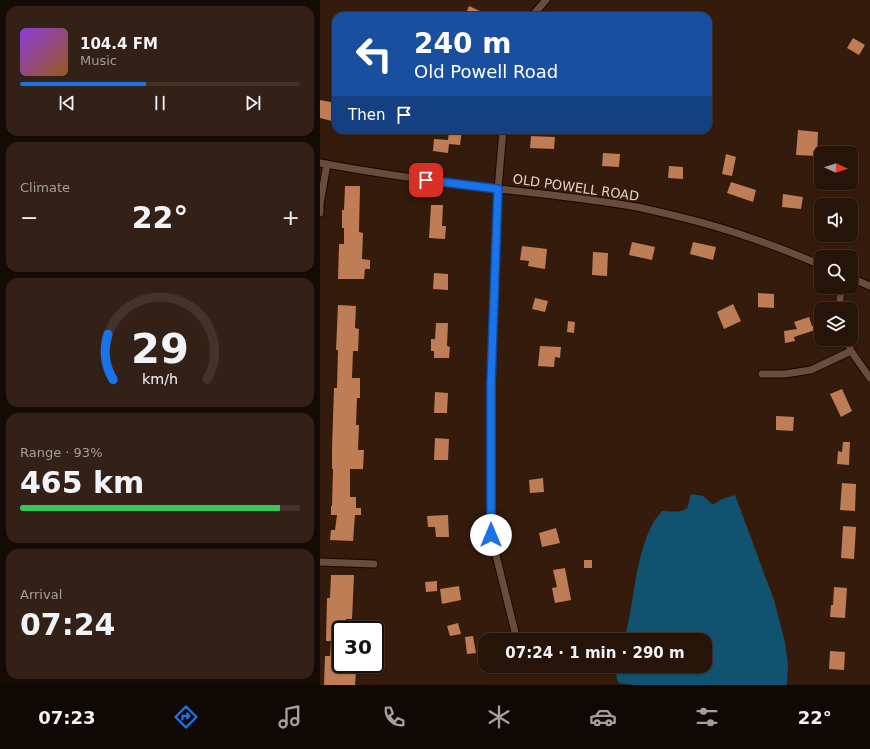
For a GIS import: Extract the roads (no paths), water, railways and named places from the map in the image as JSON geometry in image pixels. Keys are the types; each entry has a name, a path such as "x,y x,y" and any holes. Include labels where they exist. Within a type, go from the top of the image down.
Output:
{"street":[{"path":"536,12 546,0"},
{"path":"503,134 498,189 491,383 491,535 515,633"},
{"path":"320,213 324,163"},
{"name":"OLD POWELL ROAD","path":"324,163 356,170 607,202 670,215 724,229 814,262"},
{"path":"858,281 870,286"},
{"path":"849,346 851,351 870,378"},
{"path":"762,374 785,374 811,370 851,351"},
{"path":"320,562 374,564"}],"water":[{"path":"692,494 703,496 714,504 722,499 735,495 774,600 785,642 788,665 787,685 634,685 619,683 616,673 712,673 712,633 626,633 638,566 653,523 662,511 676,512 686,509 689,504"}]}
